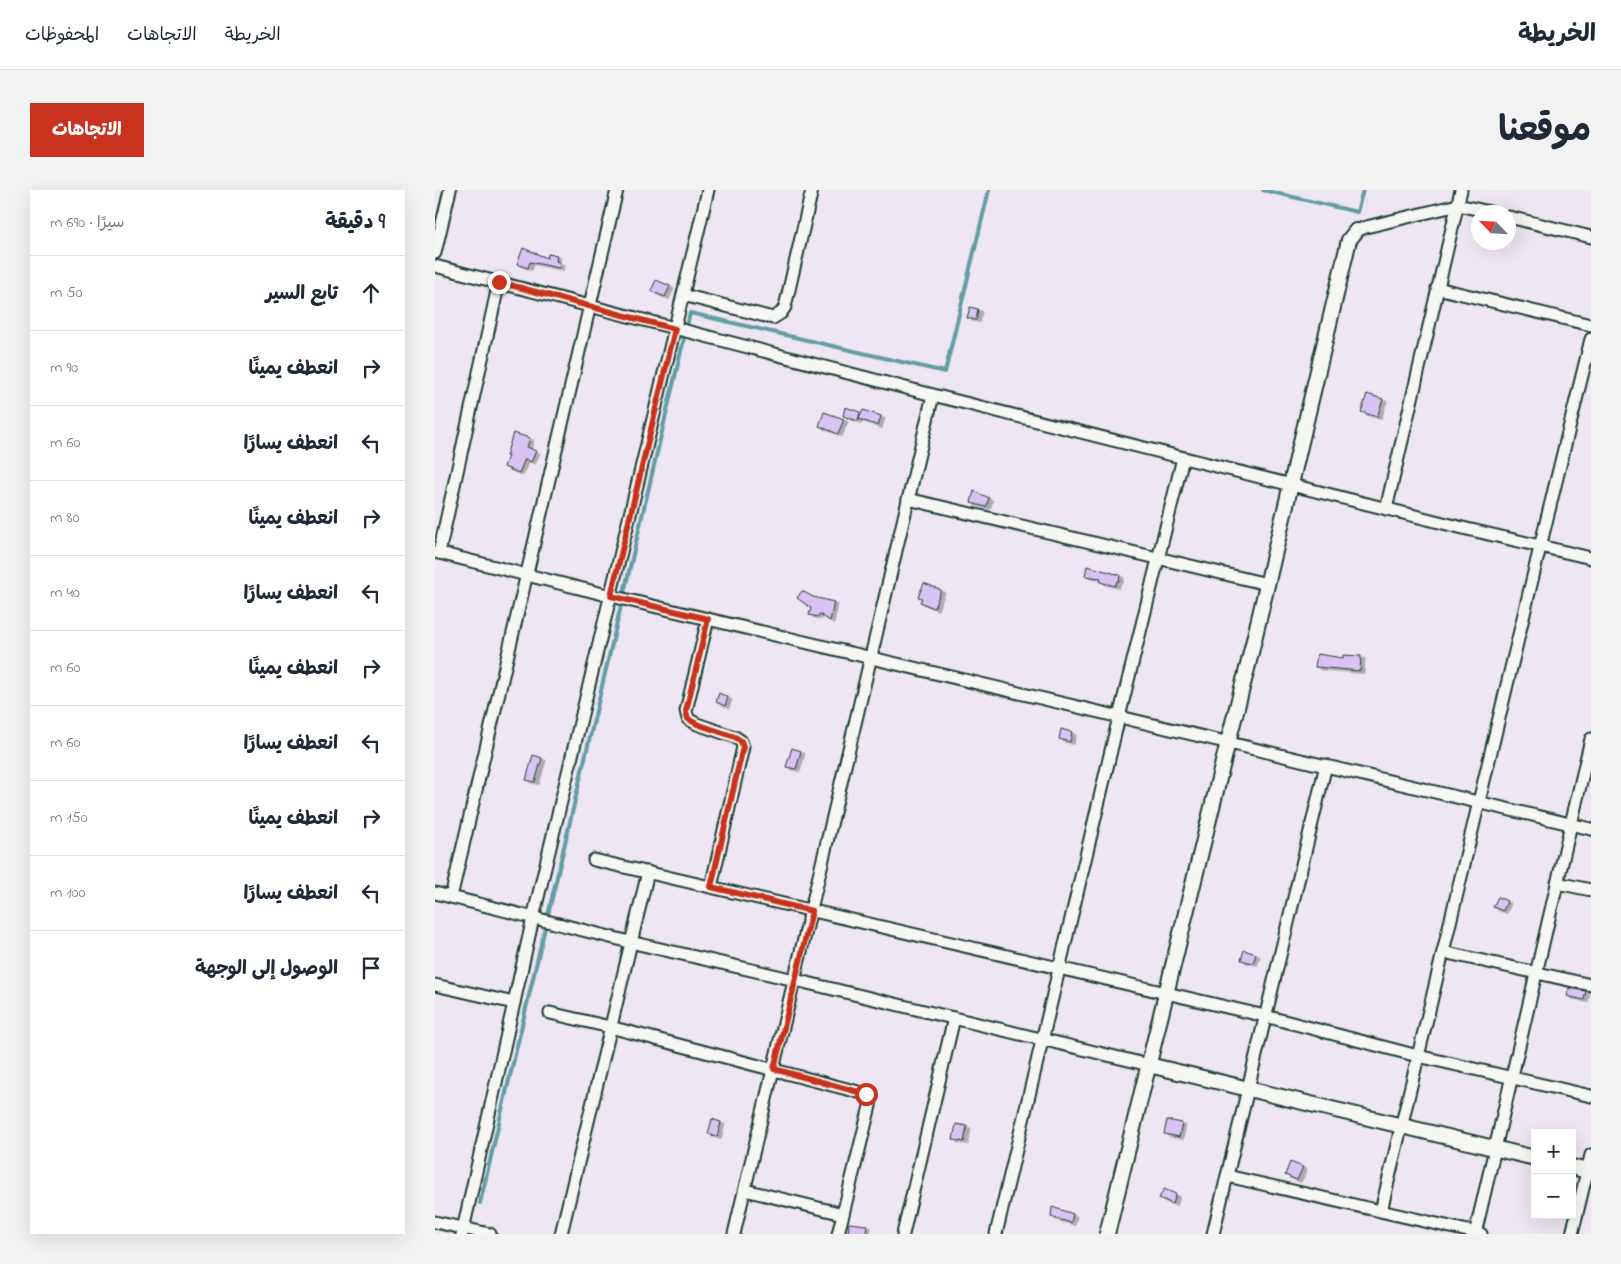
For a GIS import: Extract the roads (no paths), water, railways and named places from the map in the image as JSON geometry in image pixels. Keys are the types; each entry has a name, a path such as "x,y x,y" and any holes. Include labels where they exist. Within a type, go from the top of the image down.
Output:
{"street":[{"path":"435,252 450,190"},
{"path":"451,897 617,190"},
{"path":"463,1231 533,918 708,190"},
{"path":"683,295 773,318 781,313 785,307 812,190"},
{"path":"1386,509 1461,190"},
{"path":"1107,1234 1248,665 1349,240 1356,231 1366,227 1458,205 1471,208"},
{"path":"1516,219 1591,237"},
{"path":"435,266 933,395 1386,509 1591,558"},
{"path":"499,282 437,553 1591,829"},
{"path":"1437,288 1591,325"},
{"path":"1381,1211 1591,339"},
{"path":"734,1234 933,395"},
{"path":"996,1234 1119,717 1183,458"},
{"path":"908,499 1267,584"},
{"path":"708,619 686,711 688,719 735,737 741,741 743,747 711,887"},
{"path":"1227,1176 1477,1234 1495,1149 1591,739"},
{"path":"1213,1234 1326,765"},
{"path":"594,860 1059,967 1265,1016 1418,1056 1591,1096"},
{"path":"561,1234 609,1027 648,872"},
{"path":"1557,883 1591,890"},
{"path":"435,893 630,942 1531,1157"},
{"path":"1443,952 1591,984"},
{"path":"435,985 514,1003"},
{"path":"550,1013 866,1094 871,1098 870,1106 838,1234"},
{"path":"903,1234 953,1018"},
{"path":"1572,1234 1589,1171 1591,1155"},
{"path":"1576,1168 1589,1171"},
{"path":"745,1190 843,1214"},
{"path":"435,1222 463,1231 491,1234"}],"waterway":[{"path":"480,1203 690,313 945,372 989,190"},
{"path":"1263,190 1357,212 1363,190"}]}
